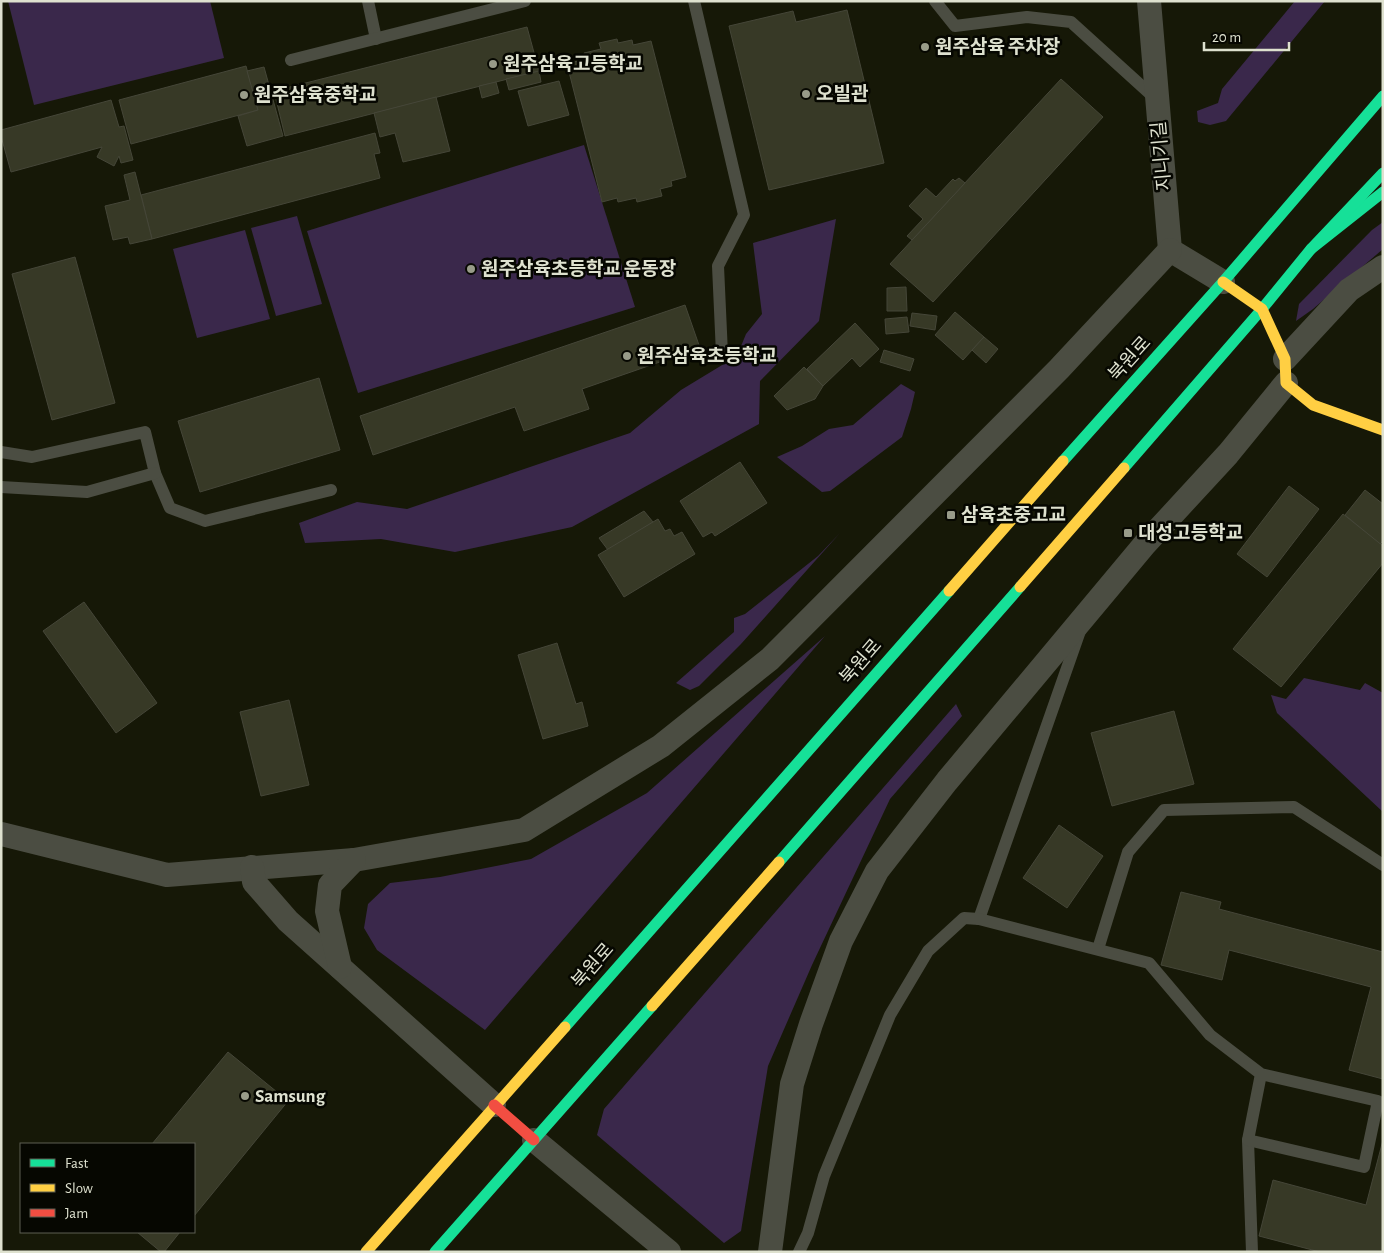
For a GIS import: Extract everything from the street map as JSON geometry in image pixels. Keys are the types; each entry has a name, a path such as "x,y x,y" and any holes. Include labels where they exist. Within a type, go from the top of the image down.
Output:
{"main road":[{"name":"북원로","path":"366,1252 1070,452 1223,282 1383,96"},
{"path":"435,1252 900,726 1311,250 1383,173"},
{"path":"1311,250 1383,192"},
{"path":"1223,282 1262,309 1285,359 1286,383 1313,405 1383,430"},
{"path":"494,1105 534,1140"}],"street":[{"name":"지니기길","path":"1150,1 1170,250"},
{"path":"1,834 167,875 354,860 524,830 661,746 770,659 1059,369 1170,250 1223,282"},
{"path":"1285,359 1349,290 1383,267"},
{"path":"770,1252 792,1084 842,941 877,871 947,781 1145,544 1228,454 1286,383"},
{"path":"340,967 327,911 330,885 354,860"},
{"path":"252,867 254,882 288,921 494,1105"},
{"path":"534,1140 669,1252"}],"lane":[{"path":"368,1 376,39"},
{"path":"291,60 526,1"},
{"path":"694,1 744,215 718,266 722,354"},
{"path":"935,1 956,26 1027,17 1071,22 1157,100"},
{"path":"1,452 32,457 145,432 155,473 170,508 205,521 331,490"},
{"path":"1,487 87,492 155,473"},
{"path":"979,919 1084,618"},
{"path":"1098,949 1128,852 1164,810 1294,807 1383,865"},
{"path":"798,1252 808,1233 824,1176 890,1015 928,951 964,918 979,919 1150,963 1210,1035 1261,1074 1378,1101 1364,1167 1248,1140"},
{"path":"1252,1252 1248,1140 1261,1074"}],"shaded area":[{"path":"8,1 210,1 224,58 34,105"},
{"path":"1295,1 1325,1 1226,121 1210,125 1198,122 1197,111 1218,103 1222,89"},
{"name":"원주삼육초등학교 운동장","path":"584,145 635,307 358,393 307,231"},
{"path":"297,216 322,304 276,316 251,228"},
{"path":"836,219 819,321 760,381 759,424 572,527 455,552 381,539 305,543 299,523 357,502 407,509 630,433 681,390 737,356 746,334 762,314 753,243"},
{"path":"1383,222 1383,249 1313,309 1296,321 1299,304 1372,230"},
{"path":"245,230 270,319 197,338 173,249"},
{"path":"901,384 915,392 902,437 830,491 822,492 777,457 802,446 829,429 853,425"},
{"path":"840,533 741,644 699,686 690,690 676,683 734,632 734,618 745,614 818,556"},
{"path":"825,636 485,1030 377,950 364,928 368,904 390,883 440,877 531,859 647,793"},
{"path":"1304,678 1360,690 1365,683 1383,693 1383,812 1277,713 1271,695 1286,699"},
{"path":"956,704 962,716 890,799 812,965 768,1066 741,1231 724,1243 597,1135 604,1109"}],"building":[{"name":"오빌관","path":"847,10 884,163 769,190 729,26 793,11 796,22"},
{"path":"527,27 539,71 285,136 274,91"},
{"path":"617,39 618,43 632,40 633,45 651,41 686,177 671,181 672,186 660,189 662,196 637,202 636,198 618,202 617,198 602,202 567,64 585,59 584,53 601,49 599,43"},
{"path":"246,66 258,110 131,144 119,100"},
{"path":"264,67 283,136 247,146 238,116 258,110 247,71"},
{"path":"539,71 541,82 509,90 506,79"},
{"path":"1061,79 1103,117 933,302 890,264"},
{"path":"559,81 569,115 528,126 518,91"},
{"path":"496,82 499,93 482,98 479,86"},
{"path":"436,97 450,151 403,162 395,133 380,137 374,113"},
{"path":"111,100 119,127 124,126 133,160 121,163 119,156 114,166 97,157 102,147 11,172 1,130"},
{"path":"375,133 380,153 374,154 380,178 152,239 141,195"},
{"path":"135,172 152,239 130,244 128,237 113,240 105,206 130,200 124,175"},
{"path":"959,178 965,183 912,240 907,236 923,219 909,206 926,188 936,197 953,179 955,181"},
{"path":"75,257 115,403 52,420 12,274"},
{"path":"906,287 907,311 887,311 887,288"},
{"path":"685,305 700,348 582,389 589,409 524,431 515,407 373,455 360,416"},
{"path":"955,312 984,337 963,360 935,335"},
{"path":"912,313 937,316 935,330 910,326"},
{"path":"907,317 909,332 886,334 885,319"},
{"path":"855,323 879,349 860,367 852,358 823,386 807,369"},
{"path":"984,337 998,349 986,363 972,350"},
{"path":"884,350 914,359 910,371 880,362"},
{"path":"804,367 823,386 815,399 787,410 774,396"},
{"path":"319,378 340,450 200,492 178,421"},
{"path":"740,462 767,503 715,536 712,532 703,537 680,501"},
{"path":"1289,486 1319,509 1267,577 1237,554"},
{"path":"1365,490 1383,504 1383,541 1380,544 1345,515"},
{"path":"644,511 653,522 608,550 599,538"},
{"path":"1343,514 1383,546 1383,563 1281,687 1233,649"},
{"path":"658,519 665,531 670,529 674,536 682,532 695,554 624,597 598,555"},
{"path":"84,602 157,703 116,733 43,631"},
{"path":"557,643 576,704 582,702 588,726 543,739 518,655"},
{"path":"289,700 309,785 261,796 240,712"},
{"path":"1174,711 1194,784 1112,806 1091,733"},
{"path":"1059,825 1103,856 1067,908 1023,878"},
{"path":"1181,892 1221,902 1219,909 1383,952 1383,1079 1349,1070 1371,987 1229,950 1222,980 1161,965"},
{"path":"228,1052 288,1101 195,1215 195,1143 153,1143"},
{"path":"1383,1140 1383,1252 1320,1252 1259,1236 1273,1180 1366,1205"},
{"path":"138,1233 179,1233 164,1252 161,1252"}],"traffic: fast":[{"path":"1063,461 1223,282 1383,96"},
{"path":"1124,468 1262,309 1311,249 1383,173"},
{"path":"1311,249 1383,192"},
{"path":"779,862 1020,587"},
{"path":"565,1027 949,591"},
{"path":"435,1252 652,1006"}],"traffic: slow":[{"path":"1223,282 1262,309 1285,359 1286,383 1313,405 1383,430"},
{"path":"949,591 1063,461"},
{"path":"1020,587 1124,468"},
{"path":"652,1006 779,862"},
{"path":"366,1252 565,1027"}],"traffic: jam":[{"path":"494,1105 534,1140"}],"place":[{"name":"원주삼육 주차장","path":"925,47"},
{"name":"원주삼육고등학교","path":"493,64"},
{"name":"오빌관","path":"806,94"},
{"name":"원주삼육중학교","path":"244,95"},
{"name":"원주삼육초등학교 운동장","path":"471,269"},
{"name":"원주삼육초등학교","path":"627,356"},
{"name":"삼육초중고교","path":"951,515"},
{"name":"대성고등학교","path":"1128,533"},
{"name":"Samsung","path":"245,1096"}]}
